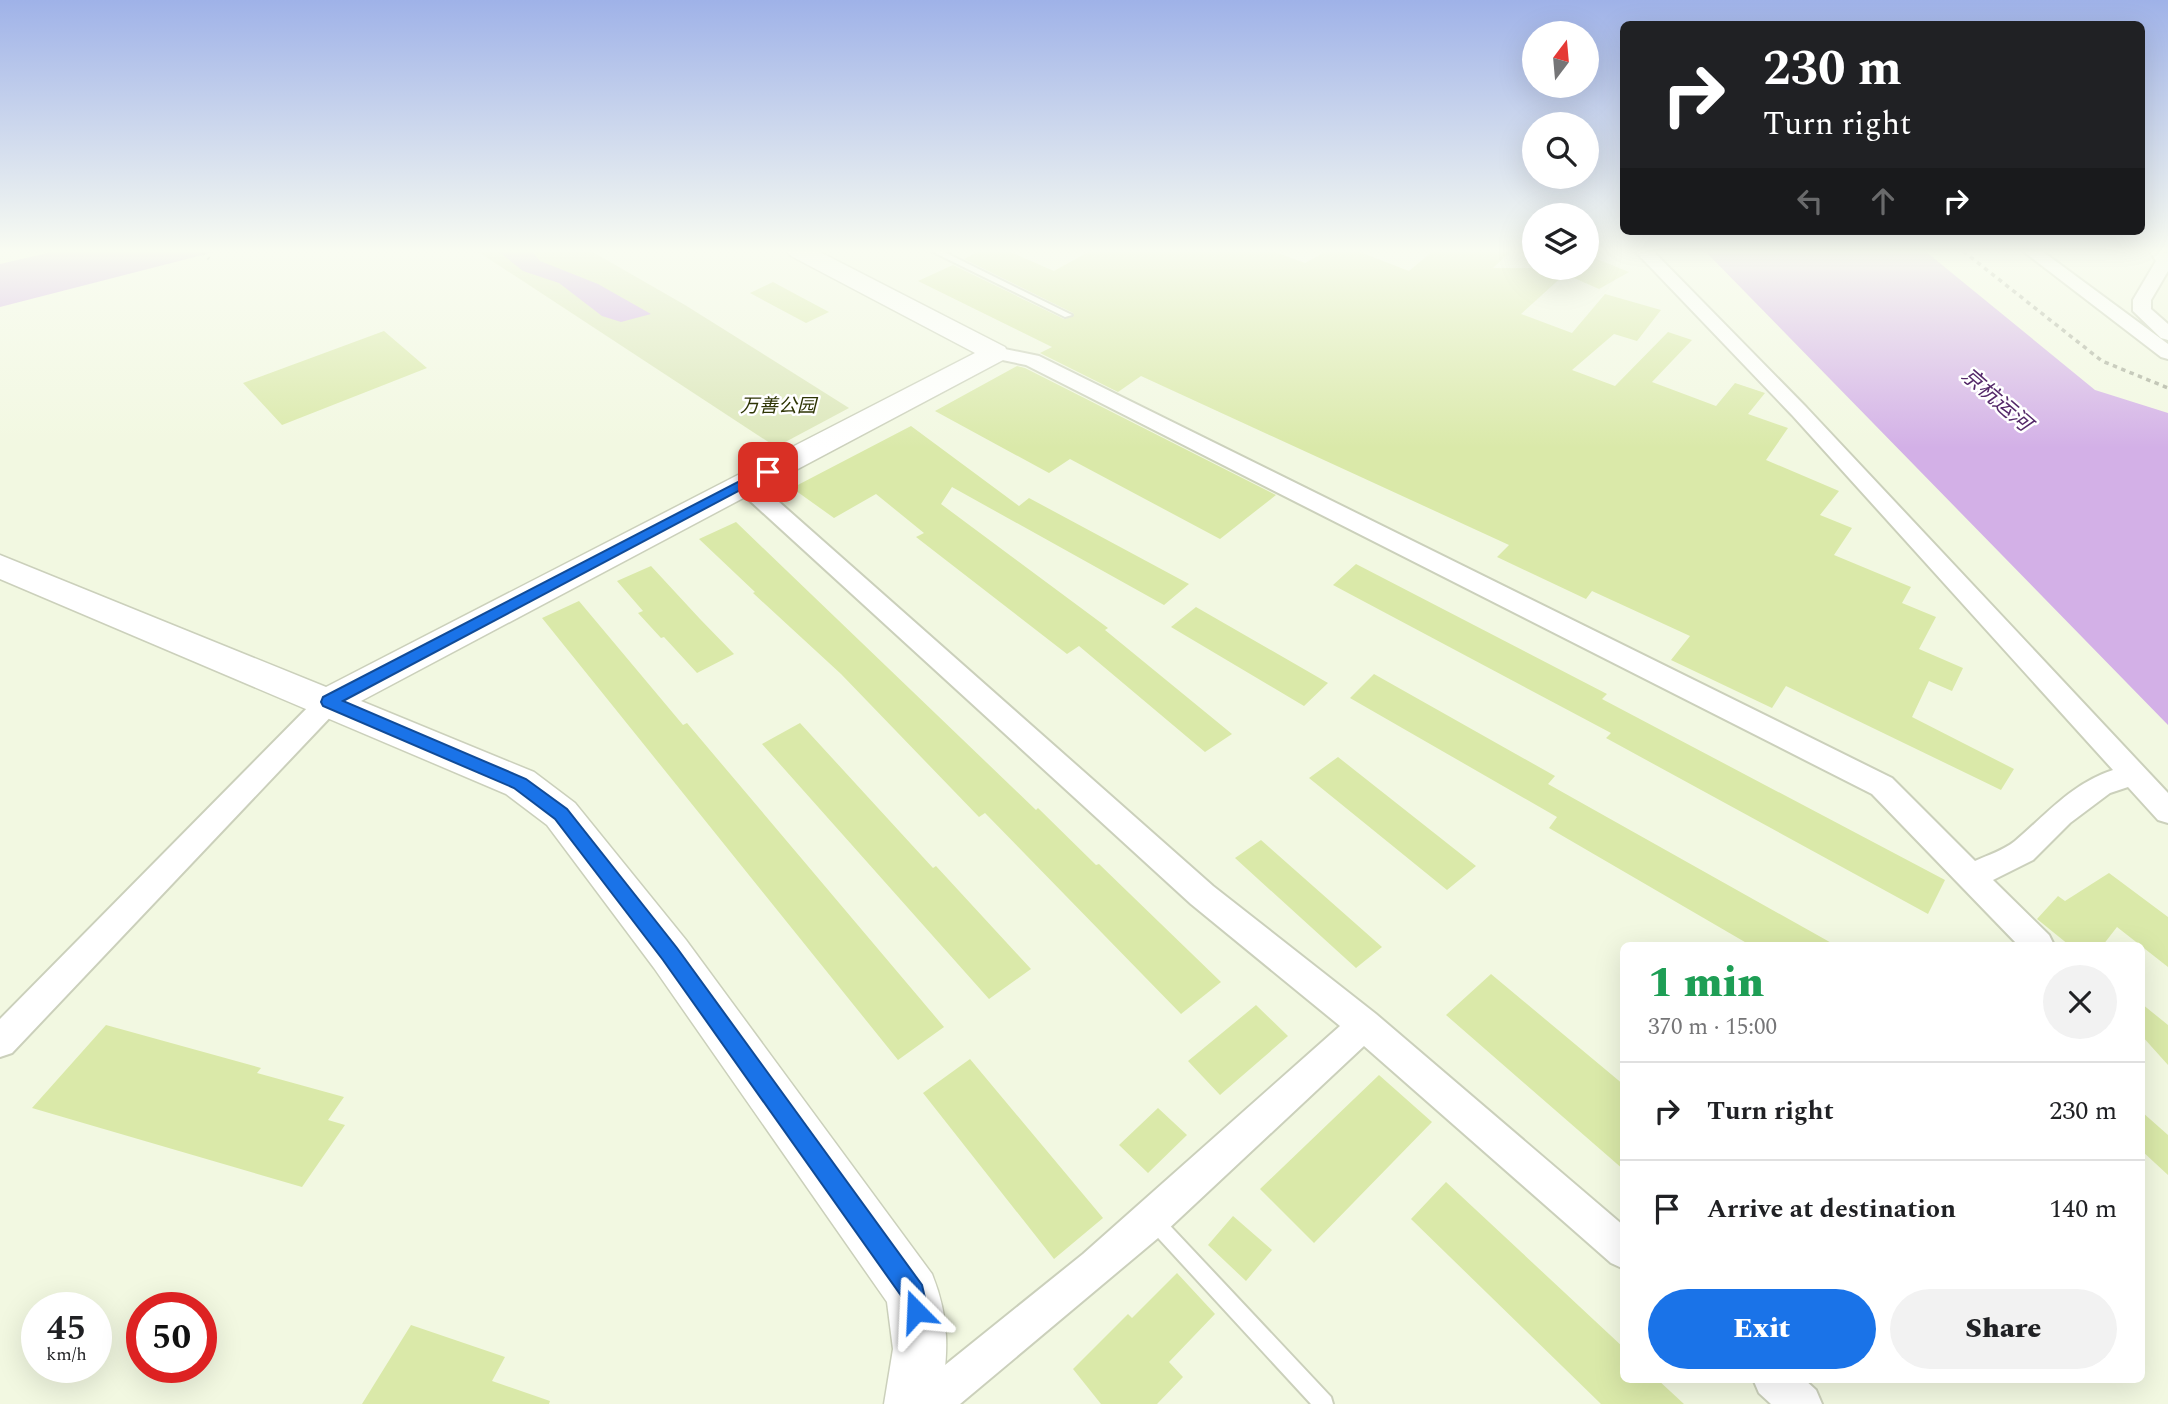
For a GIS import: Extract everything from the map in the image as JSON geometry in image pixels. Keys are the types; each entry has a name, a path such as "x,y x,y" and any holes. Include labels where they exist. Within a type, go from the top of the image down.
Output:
{"main road":[{"path":"925,317 995,353"},
{"path":"329,702 995,353"},
{"path":"0,566 520,783 561,814 670,954 913,1293 921,1349 912,1404"}],"street":[{"path":"1707,317 1799,411 2168,812"},
{"path":"2119,317 2168,353"},
{"path":"2149,317 2168,334"},
{"path":"995,353 1032,360 1882,786 2036,942"},
{"path":"745,484 1202,895 1364,1025 1620,1247"},
{"path":"0,1042 329,702"},
{"path":"1971,877 2023,852 2060,815 2100,785 2133,774"},
{"path":"928,1404 1000,1350 1154,1221 1364,1025"},
{"path":"1777,1383 1801,1404"}],"lane":[{"path":"1154,1221 1324,1404"}],"path":[{"path":"2046,317 2102,361 2168,388"}],"green space":[{"name":"万善公园","path":"577,317 703,317 849,408 776,447"}],"water":[{"path":"604,317 642,317 621,322"},
{"name":"京杭运河","path":"1769,317 2005,317 2095,390 2168,413 2168,725"}],"building":[{"path":"794,317 820,317 806,323"},
{"path":"990,317 1059,317 1064,319 1072,317 1528,317 1572,333 1586,317 1656,317 1637,341 1614,334 1572,370 1615,386 1668,332 1692,340 1652,382 1716,406 1735,383 1765,393 1748,414 1788,428 1766,460 1839,491 1820,515 1852,528 1834,555 1911,587 1902,603 1936,617 1919,649 1963,668 1952,691 1929,681 1912,717 2014,769 2001,790 1786,686 1772,708 1671,660 1690,636 1592,591 1586,599 1497,557 1509,545 1141,376 1118,392 1040,353 1052,347"},
{"path":"384,331 427,368 282,425 243,383"},
{"path":"1017,366 1276,495 1220,539 1070,459 1049,473 935,411"},
{"path":"911,426 1019,506 1029,498 1189,584 1164,605 952,487 941,504 1108,628 1105,630 1232,734 1205,752 1079,646 1067,654 916,537 924,533 876,494 834,518 792,488"},
{"path":"736,522 1036,810 1038,808 1096,865 1099,864 1221,982 1181,1014 985,813 979,817 841,674 699,539"},
{"path":"1356,564 1607,694 1602,699 1945,880 1928,914 1606,738 1611,733 1333,585"},
{"path":"651,566 734,654 697,673 664,637 661,638 638,613 643,611 617,581"},
{"path":"579,601 683,725 687,723 944,1027 898,1060 542,618"},
{"path":"1196,607 1328,683 1304,706 1171,627"},
{"path":"1374,674 1555,776 1548,784 1830,942 1745,942 1549,828 1557,817 1350,698"},
{"path":"800,723 933,868 936,866 1031,969 989,999 762,744"},
{"path":"1338,757 1476,866 1447,890 1309,778"},
{"path":"1261,840 1382,947 1356,968 1235,858"},
{"path":"2109,873 2168,917 2168,967 2145,949 2145,942 2136,942 2117,927 2105,942 2065,942 2037,919 2058,896 2065,901"},
{"path":"1491,974 1620,1082 1620,1167 1446,1015"},
{"path":"1256,1005 1288,1036 1220,1095 1188,1061"},
{"path":"2145,1006 2168,1025 2168,1065 2145,1039"},
{"path":"106,1025 261,1068 257,1073 344,1097 328,1120 345,1125 302,1187 32,1108"},
{"path":"970,1059 1103,1218 1054,1259 923,1093"},
{"path":"1379,1075 1432,1122 1314,1243 1260,1189"},
{"path":"1158,1108 1187,1135 1148,1173 1119,1145"},
{"path":"2145,1115 2168,1135 2168,1175 2145,1154"},
{"path":"1446,1182 1620,1344 1620,1383 1661,1383 1684,1404 1601,1404 1411,1219"},
{"path":"1233,1216 1272,1250 1246,1281 1208,1245"},
{"path":"1177,1273 1215,1314 1169,1362 1183,1377 1157,1404 1101,1404 1073,1369 1128,1314 1132,1318"},
{"path":"411,1325 505,1357 492,1381 550,1401 549,1404 362,1404"}],"route":[{"path":"768,472 329,702 520,783 561,814 670,954 913,1293 916,1311"}]}
